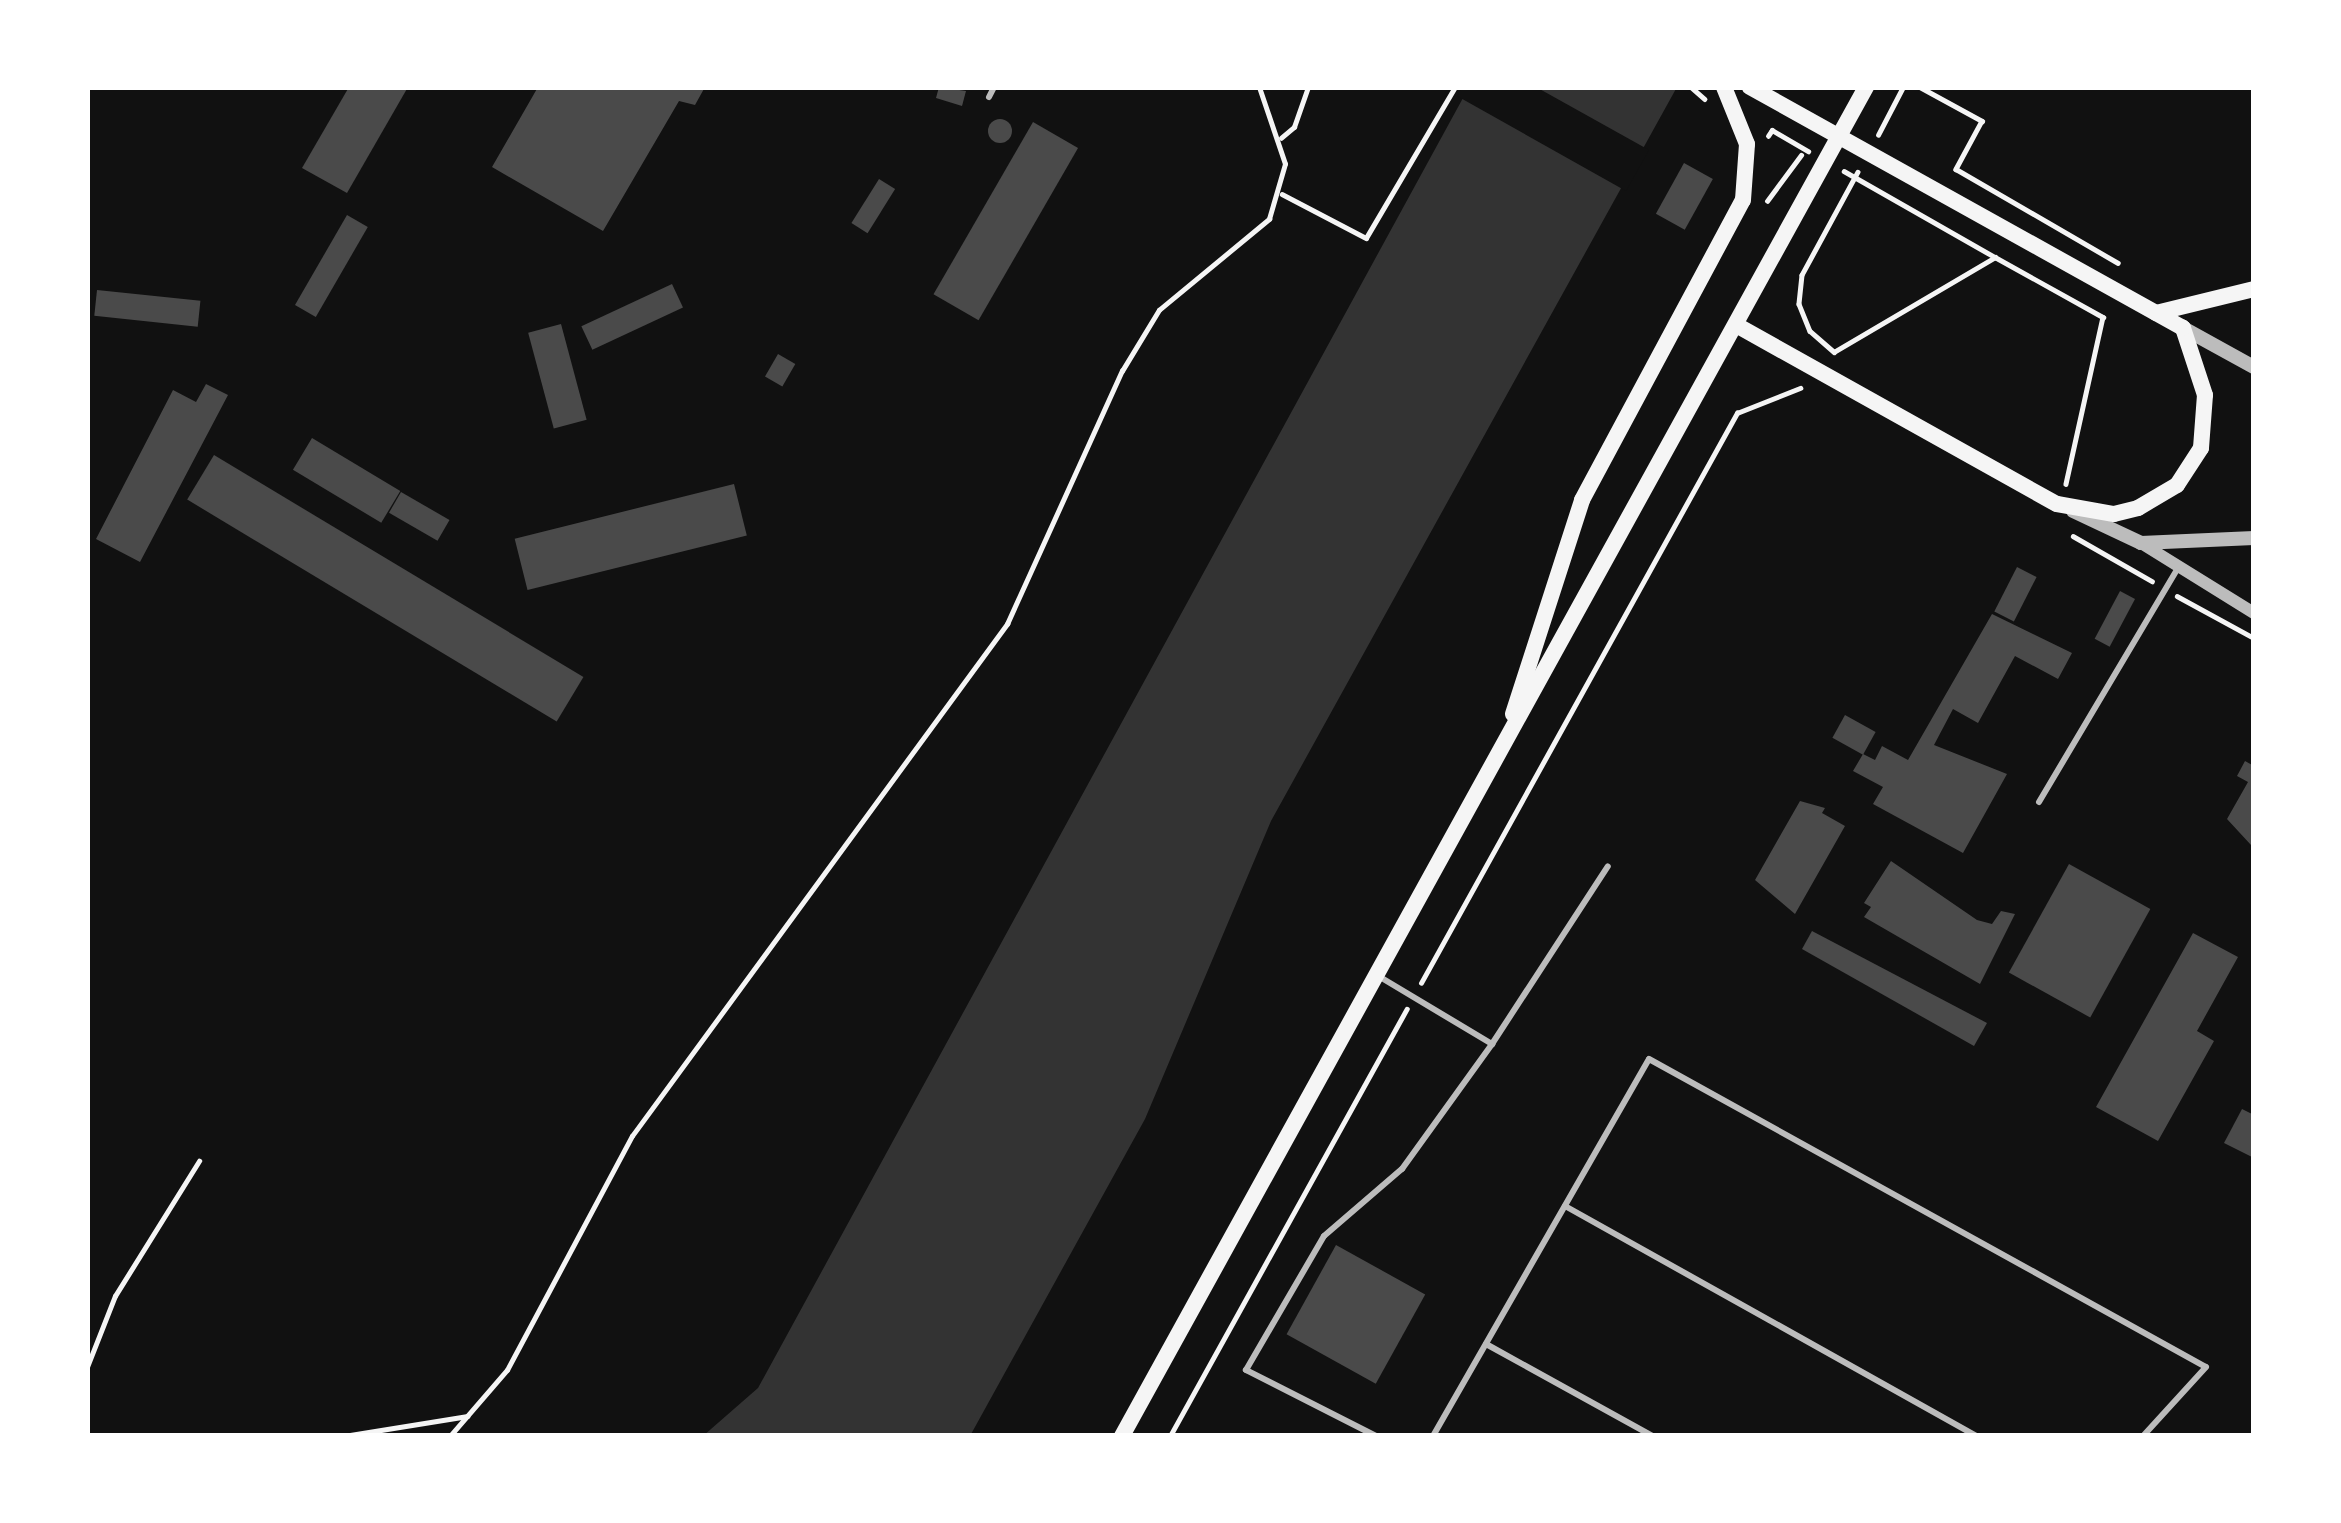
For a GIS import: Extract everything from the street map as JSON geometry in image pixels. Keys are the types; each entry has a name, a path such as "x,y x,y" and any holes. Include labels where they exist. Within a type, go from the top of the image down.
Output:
{"main road":[{"path":"1505,744 1559,554 1638,393 1743,200 1747,144 1724,87"},
{"path":"1738,326 2061,498 2114,514 2138,508 2192,468 2205,431 2205,395 2182,328 1750,87"},
{"path":"1122,1436 1738,326 1865,87"},
{"path":"2155,313 2254,289"}],"street":[{"path":"2182,328 2254,367"},
{"path":"2061,498 2141,543 2176,571 2254,613"},
{"path":"2141,543 2254,538"}],"lane":[{"path":"989,98 994,87"},
{"path":"2039,802 2176,571"},
{"path":"1376,1436 1246,1370 1324,1236 1402,1168 1492,1044 1608,866"},
{"path":"1377,975 1492,1044"},
{"path":"1433,1436 1649,1059 2206,1367 2143,1436"},
{"path":"1565,1206 1977,1436"},
{"path":"1486,1344 1653,1436"}],"path":[{"path":"450,1436 507,1370 632,1136 1007,624 1122,370 1159,310 1252,235 1281,194 1282,138 1259,87"},
{"path":"1282,138 1297,122 1308,87"},
{"path":"1281,194 1366,238 1455,87"},
{"path":"1872,146 1903,87"},
{"path":"1920,87 1982,121 1956,170 2118,263"},
{"path":"1862,166 1798,293 1805,322 1834,352 1995,257"},
{"path":"1894,199 2103,317 2061,498"},
{"path":"1170,1436 1737,412 1797,387 1811,391"},
{"path":"87,1367 115,1296 199,1161"},
{"path":"344,1436 467,1416"}],"shaded area":[{"path":"1469,87 1677,87 1271,821 1145,1119 970,1436 703,1436 758,1388"}],"pier":[{"path":"1462,87 1536,87 1649,150 1626,191 1457,96"}],"building":[{"path":"349,87 408,87 347,193 302,168"},
{"path":"538,87 705,87 695,105 679,101 603,231 492,167"},
{"path":"939,87 966,91 962,106 936,98"},
{"path":"1000,119 1009,122 1009,140 1000,143 991,140 988,131 991,122"},
{"path":"1033,122 1078,148 979,320 934,294"},
{"path":"1684,163 1713,179 1685,230 1656,214"},
{"path":"879,179 895,189 868,233 851,223"},
{"path":"347,215 368,227 316,317 295,305"},
{"path":"672,284 683,308 592,350 581,326"},
{"path":"97,290 200,301 198,327 94,316"},
{"path":"561,324 587,420 554,428 528,333"},
{"path":"778,354 795,364 782,387 765,377"},
{"path":"206,384 228,395 140,562 96,539 173,390 196,402"},
{"path":"312,438 400,491 381,523 293,470"},
{"path":"214,455 583,677 557,722 187,500"},
{"path":"734,484 747,535 528,590 515,539"},
{"path":"401,492 449,520 437,541 389,513"},
{"path":"2017,567 2037,577 2014,622 1994,612"},
{"path":"2120,591 2135,599 2110,647 2095,639"},
{"path":"1992,614 2072,653 2058,679 2015,656 1978,723 1953,709 1934,745 2007,774 1963,853 1873,804 1883,787 1853,771 1863,754 1875,760 1882,746 1908,760"},
{"path":"1845,715 1876,732 1863,755 1832,738"},
{"path":"2245,761 2254,766 2251,845 2227,819 2248,782 2237,776"},
{"path":"1800,801 1825,808 1822,813 1845,826 1795,914 1755,880"},
{"path":"1891,861 1977,920 1992,924 2001,911 2015,914 1980,984 1864,917 1871,907 1864,903"},
{"path":"2069,864 2150,909 2090,1018 2009,972"},
{"path":"1812,931 1987,1023 1974,1046 1802,949"},
{"path":"2193,933 2238,957 2197,1031 2214,1041 2158,1141 2096,1107"},
{"path":"2242,1109 2254,1115 2254,1158 2224,1143"},
{"path":"1336,1245 1425,1294 1376,1384 1287,1334"}]}
